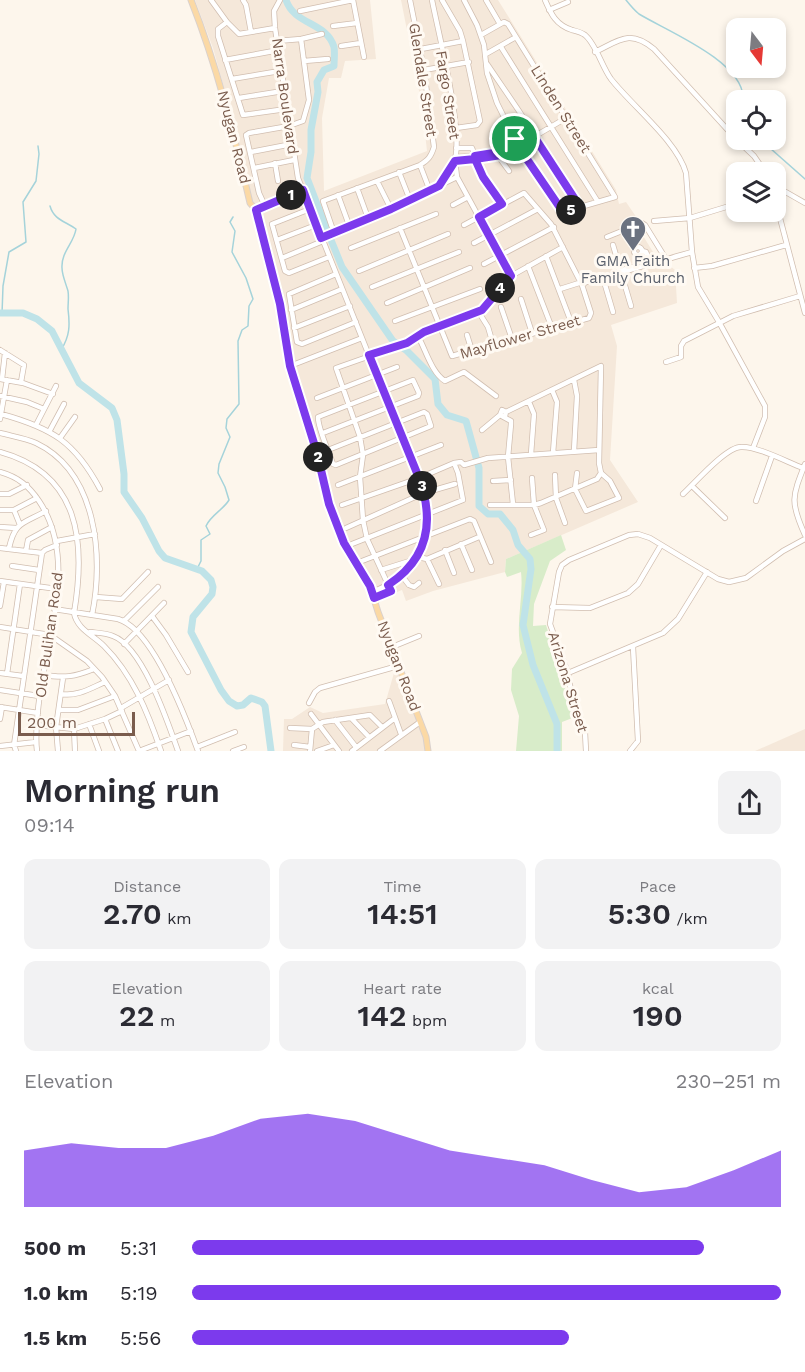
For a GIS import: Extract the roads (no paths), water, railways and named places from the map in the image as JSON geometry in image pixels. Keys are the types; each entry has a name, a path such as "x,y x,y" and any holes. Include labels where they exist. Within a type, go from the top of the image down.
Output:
{"main road":[{"name":"Nyugan Road","path":"192,0 223,92 250,203 256,210 280,304 290,366 317,453 329,504 344,543 373,595 420,722 428,751"}],"street":[{"path":"251,32 244,2 253,0"},
{"path":"318,0 319,7"},
{"path":"300,11 353,0 364,57"},
{"name":"Glendale Street","path":"410,0 421,49 434,147 429,160 420,165"},
{"name":"Fargo Street","path":"432,0 456,128 455,159 439,186"},
{"path":"442,0 464,41 480,123 456,128"},
{"path":"464,0 481,35 486,54 487,73 497,103 515,139 512,149 498,156 455,159 457,177 511,276"},
{"name":"Linden Street","path":"486,0 516,37 615,197 598,202"},
{"path":"545,0 560,25 585,35 608,76 626,99 678,154 686,173 696,280 701,294 765,406 765,417 753,448"},
{"path":"213,1 227,22 239,34 275,28"},
{"name":"Narra Boulevard","path":"279,1 274,11 275,28 294,160 316,225 424,493 427,514 425,537 417,558 402,576 373,595"},
{"path":"549,10 568,2"},
{"path":"227,22 218,29 218,36 243,115 286,109"},
{"path":"333,26 357,23"},
{"path":"481,35 503,23"},
{"path":"277,41 322,34"},
{"path":"486,54 516,37"},
{"path":"595,52 627,38 636,37 644,40 726,127"},
{"path":"265,206 259,193 247,133 303,122 309,100 301,39"},
{"path":"421,49 464,41"},
{"path":"341,46 361,43"},
{"path":"475,158 512,149 522,152 563,212 598,202 501,47"},
{"path":"225,60 279,50"},
{"path":"304,61 328,59"},
{"path":"424,70 469,62"},
{"path":"487,64 580,207"},
{"path":"232,79 280,71"},
{"path":"239,98 283,91"},
{"path":"525,142 566,118"},
{"path":"515,139 522,139 525,142"},
{"path":"522,152 525,142"},
{"path":"250,152 292,144"},
{"path":"456,148 469,146 472,148 483,177 502,204"},
{"path":"748,150 758,162"},
{"path":"498,156 509,171"},
{"path":"254,168 294,160"},
{"path":"275,164 278,181"},
{"path":"334,233 323,201 420,165 430,191"},
{"path":"399,172 410,200"},
{"path":"282,258 349,225 391,209 457,177"},
{"path":"377,181 391,209"},
{"path":"357,188 368,218"},
{"path":"256,210 303,190"},
{"path":"786,192 805,203"},
{"path":"464,225 524,193 554,227 582,282"},
{"path":"338,195 349,225"},
{"path":"453,205 468,197"},
{"path":"654,221 690,218 726,207"},
{"path":"310,209 272,224 287,273 329,257"},
{"path":"474,243 538,209"},
{"path":"351,248 436,214"},
{"path":"781,222 805,313"},
{"path":"608,237 642,223 666,259"},
{"path":"277,240 316,225"},
{"path":"484,264 554,227"},
{"path":"400,228 439,327"},
{"path":"358,271 448,234"},
{"path":"694,268 712,266 786,244"},
{"path":"613,245 631,306"},
{"path":"388,585 367,539 363,520 360,477 363,455 360,437 336,368 420,338 430,331 482,310 511,276 563,247"},
{"path":"639,267 636,255 642,251 646,252 651,263"},
{"path":"372,287 459,252"},
{"path":"560,290 693,252"},
{"path":"546,256 571,322"},
{"path":"528,266 552,328"},
{"path":"387,303 470,268"},
{"path":"336,274 289,294 299,344 356,322"},
{"path":"603,278 613,312"},
{"name":"Mayflower Street","path":"439,327 452,356 591,316 582,282"},
{"path":"291,310 342,289"},
{"path":"395,321 480,289"},
{"path":"666,362 681,357 684,341 719,322 800,296"},
{"path":"521,299 532,333"},
{"path":"294,328 350,306"},
{"path":"501,307 512,339"},
{"path":"478,311 488,327 493,344"},
{"path":"408,342 430,331"},
{"path":"467,335 472,351"},
{"path":"290,366 362,338"},
{"path":"420,338 430,362 442,380 445,381 464,372 496,396"},
{"path":"3,351 0,417 36,425 60,438 89,468 100,489"},
{"path":"3,351 24,365 21,382"},
{"path":"482,430 504,414 601,366 599,450 601,473 597,479 534,505 490,505"},
{"path":"317,398 397,367"},
{"path":"3,379 21,382 52,394"},
{"path":"323,433 419,395 413,380 318,417 317,420 328,450 334,465 431,427 426,413 328,450"},
{"path":"574,380 577,396 574,451"},
{"path":"36,425 56,386"},
{"path":"552,390 557,402 553,453"},
{"path":"2,397 27,402 44,409"},
{"path":"529,402 534,414 531,454"},
{"path":"49,432 64,405"},
{"path":"504,414 512,424 508,457 513,504"},
{"path":"60,438 75,417"},
{"path":"0,433 35,442 63,464 84,498 91,514 95,534 98,573 92,615"},
{"path":"338,485 441,445"},
{"path":"683,494 733,449 744,446 753,448 804,466 793,499 805,537"},
{"path":"342,505 454,463 460,462 465,465 480,460 531,454 599,450"},
{"path":"0,452 31,463 50,477 60,490 71,512 78,537 80,574 74,613 77,624 88,631 118,660 140,698 161,751"},
{"path":"756,501 772,456"},
{"path":"352,544 463,500 454,463"},
{"path":"459,478 464,472 465,465"},
{"name":"Old Bulihan Road","path":"0,472 17,478 27,485 46,511 57,543 59,577 39,696 37,751"},
{"path":"577,472 575,489 586,511 617,500 619,495 610,481 601,473"},
{"path":"555,475 555,498 564,523"},
{"path":"531,535 544,530 534,505 532,478"},
{"path":"493,481 511,480"},
{"path":"346,528 424,493 455,484"},
{"path":"0,494 9,494 27,485"},
{"path":"692,486 725,518"},
{"path":"0,510 14,510 37,498"},
{"path":"14,510 18,527"},
{"path":"9,548 12,533 18,527 46,511"},
{"path":"362,561 470,519 474,521 491,562"},
{"path":"0,527 18,527"},
{"path":"26,551 28,540 52,527"},
{"path":"15,748 20,693 42,553 57,543 95,534"},
{"name":"Arizona Street","path":"585,751 585,732 550,624 562,565 629,534 638,534 718,579 729,582 746,578 805,537"},
{"path":"381,570 417,558 427,559 479,537"},
{"path":"461,544 472,570"},
{"path":"552,607 590,608 628,592 638,584 661,545"},
{"path":"0,548 42,553"},
{"path":"445,550 454,573"},
{"path":"427,559 439,584"},
{"path":"12,566 39,570"},
{"path":"96,597 122,599 148,572"},
{"path":"568,674 663,633 678,619 707,572"},
{"path":"402,576 411,587 419,583"},
{"path":"0,606 2,581 57,589"},
{"path":"8,674 20,584"},
{"path":"124,621 158,587"},
{"path":"124,644 164,603"},
{"path":"54,609 124,621 137,631 169,680 197,749 235,732"},
{"path":"152,616 166,634 188,672"},
{"path":"0,627 50,635 77,653 94,669 115,696 139,751 191,730"},
{"path":"88,631 114,636 138,660 165,713 178,751"},
{"path":"392,647 419,636"},
{"path":"630,751 638,741 633,647"},
{"path":"309,703 320,688 398,666"},
{"path":"43,675 74,677 94,669"},
{"path":"0,673 23,676"},
{"path":"58,751 56,727 63,678"},
{"path":"37,725 74,729 105,719 169,680"},
{"path":"61,694 69,696 78,694 105,682"},
{"path":"0,690 39,696"},
{"path":"59,710 78,711 115,696"},
{"path":"388,701 401,734"},
{"path":"0,719 1,707 38,713"},
{"path":"311,714 339,751"},
{"path":"290,729 312,729 323,722 370,715 382,728"},
{"path":"335,720 354,749 395,718"},
{"path":"105,719 118,751"},
{"path":"352,719 369,737"},
{"path":"380,751 420,722"},
{"path":"89,724 99,751"},
{"path":"74,729 75,751"},
{"path":"294,745 310,749 312,729"},
{"path":"0,746 15,748 36,742"},
{"path":"317,751 334,745"},
{"path":"233,751 244,747"}],"waterway":[{"path":"286,0 296,14 325,33 334,47 334,66 324,70 317,82 318,92 311,130 311,152 307,178 327,230"},
{"path":"626,0 639,14 717,59 730,71 741,90"},
{"path":"2,314 3,286 9,252 26,242 23,202 36,181 38,146"},
{"path":"772,150 805,179"},
{"path":"50,206 57,217 76,229 62,262 68,293 69,325 68,335 61,350"},
{"path":"197,569 201,561 201,540 210,534 206,526 229,500 218,473 219,464 230,437 226,428 227,419 239,404 238,341 242,330 248,326 249,306 253,299 246,278 232,252 235,231 230,222 233,217"},
{"path":"331,240 342,267 393,341 406,350 435,379 438,404 447,415 466,421 479,468 479,506 488,514 500,514 513,530 518,545 530,559 531,569 523,625 533,665 557,724 557,751"},
{"path":"0,313 23,313 37,319 52,331 79,383 112,408 117,420 124,492 165,558 202,571 211,580 212,594 193,617 191,632 229,701 237,706 243,705 251,698 262,702 265,706 271,751"}],"place":[{"name":"GMA Faith Family Church","path":"633,252"}]}
